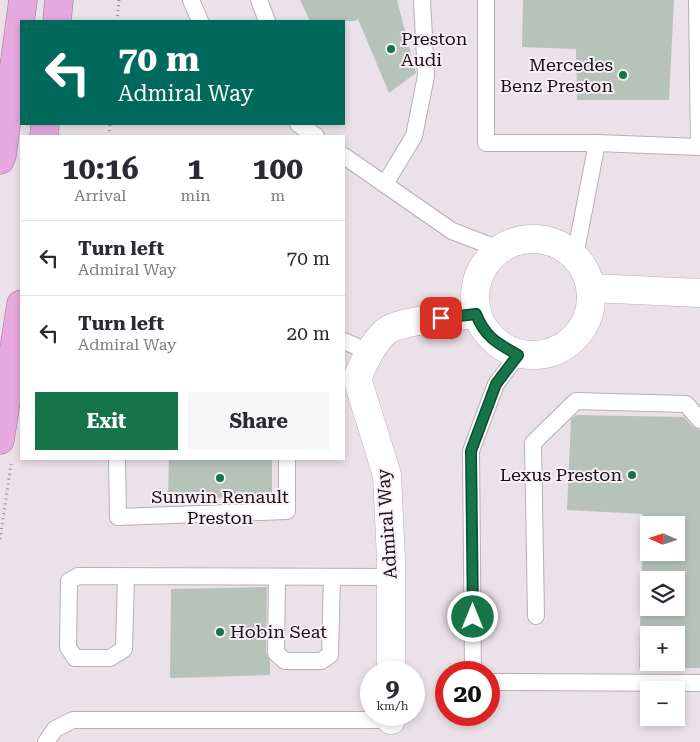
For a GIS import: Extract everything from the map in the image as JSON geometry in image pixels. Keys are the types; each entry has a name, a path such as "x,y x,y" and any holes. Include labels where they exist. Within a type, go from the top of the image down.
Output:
{"highway":[{"path":"21,20 24,0"},
{"path":"56,20 59,0"},
{"path":"0,160 20,28"},
{"path":"6,448 20,314"}],"street":[{"path":"540,239 560,245 575,256 587,273 591,288 591,304 585,325 572,341 555,352 538,356 518,355 493,341 480,324 476,314 474,291 485,262 499,249 520,240 540,239"},
{"path":"591,288 700,293"},
{"name":"Admiral Way","path":"391,661 391,577 387,474 357,378 369,352 386,331 400,326 476,314"}],"lane":[{"path":"191,0 200,20"},
{"path":"259,0 268,20"},
{"path":"385,184 414,136 421,102 426,76 422,0"},
{"path":"486,0 486,143 597,143 699,147 697,0"},
{"path":"300,125 314,135"},
{"path":"575,256 597,143"},
{"path":"345,157 452,231 499,249"},
{"path":"345,342 369,352"},
{"path":"473,661 471,451 496,384 518,355"},
{"path":"536,616 533,443 576,401 686,404 700,420"},
{"path":"117,460 118,517 287,512 287,460"},
{"path":"126,576 124,649 110,658 75,658 68,647 69,581 78,576 126,576 277,576 391,577"},
{"path":"277,576 276,654 286,661 321,661 330,655 332,577"},
{"path":"500,682 700,683"},
{"path":"46,742 55,729 73,720 360,717"}],"path":[{"path":"117,20 119,0"},
{"path":"0,539 6,448"}],"building":[{"name":"Preston Audi","path":"300,0 397,0 416,73 389,93 358,19 354,21 310,20"},
{"name":"Mercedes Benz Preston","path":"523,0 674,0 669,100 577,100 576,49 522,47"},
{"path":"576,415 684,417 693,427 700,430 700,668 685,668 685,626 640,626 640,616 685,616 685,571 642,571 642,561 685,561 685,516 643,516 643,514 567,510 571,419"},
{"name":"Sunwin Renault Preston","path":"169,460 272,460 272,498 168,497"},
{"name":"Hobin Seat","path":"267,587 266,653 270,661 270,675 170,678 171,589"},
{"path":"640,630 640,668 639,668"}],"place":[{"name":"Preston Audi","path":"391,49"},
{"name":"Mercedes Benz Preston","path":"623,75"},
{"name":"Lexus Preston","path":"632,475"},
{"name":"Sunwin Renault Preston","path":"220,478"},
{"name":"Hobin Seat","path":"220,632"}],"route":[{"path":"441,318 476,314 480,324 493,341 518,355 496,384 471,451 473,617"}]}
